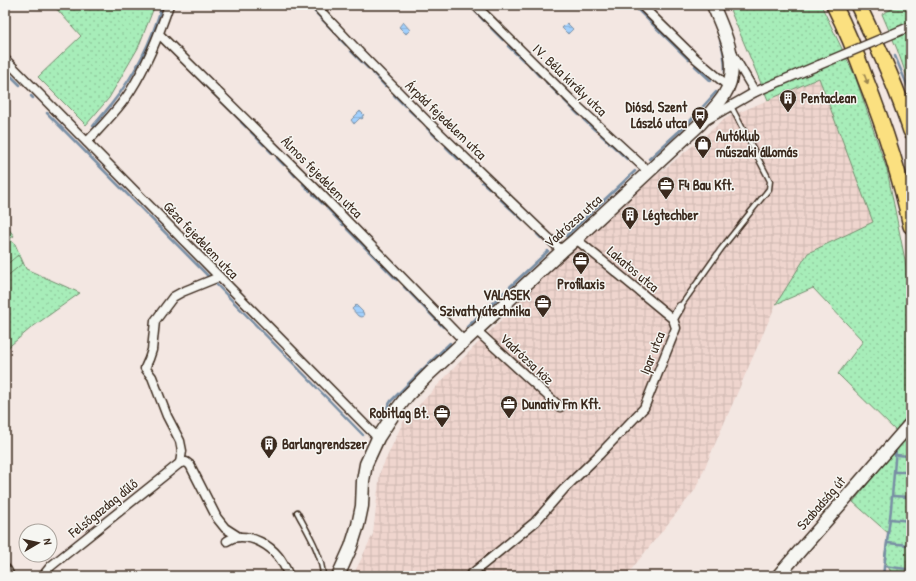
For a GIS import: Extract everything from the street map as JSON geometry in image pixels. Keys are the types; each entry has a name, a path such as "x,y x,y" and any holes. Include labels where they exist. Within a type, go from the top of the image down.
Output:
{"highway":[{"path":"834,5 850,38 887,137 911,226"},
{"path":"858,5 897,93 911,131"}],"street":[{"path":"87,142 131,91 159,34 169,5"},
{"name":"Árpád fejedelem utca","path":"315,5 428,122 562,251"},
{"name":"IV. Béla király utca","path":"475,5 576,105 649,172"},
{"path":"641,5 695,58 728,86"},
{"name":"Vadrózsa utca","path":"338,576 351,547 358,525 362,506 363,481 366,464 378,438 408,395 464,341 700,124 723,97 728,86 732,67 731,51 713,5"},
{"path":"700,124 755,92 910,27"},
{"name":"Álmos fejedelem utca","path":"159,34 314,187 464,341"},
{"path":"731,51 755,92"},
{"name":"Géza fejedelem utca","path":"5,60 378,438"},
{"path":"748,80 754,83 769,86"},
{"name":"Lakatos utca","path":"576,239 673,319"},
{"path":"219,277 172,297 155,320 152,350 150,359 145,368 152,377 166,416 180,441 182,451 180,463 186,462 190,465 217,518 225,528 239,537"},
{"name":"Ipar utca","path":"469,576 535,522 564,489 644,408 676,328 673,319 680,307"},
{"name":"Vadrózsa köz","path":"477,330 560,407"},
{"name":"Szabadság út","path":"778,576 911,423"},
{"name":"Felsőgazdag dűlő","path":"44,576 51,566 180,463"},
{"path":"226,541 234,537 239,537 249,538 258,542 272,550 279,557 288,576"},
{"path":"5,568 10,576"}],"lane":[{"name":"Ipar utca","path":"680,307 721,249 768,189 770,181 731,106"},
{"path":"297,512 318,554 323,570 323,576"}],"shaded area":[{"path":"819,78 874,223 808,253 776,304 695,490 626,576 353,576 373,534 380,472 403,422 471,350 592,229 726,118"}],"green space":[{"path":"53,5 155,5 138,48 109,98 86,125 38,77 81,36"},
{"path":"728,5 821,5 855,76 887,170 905,260 911,315 911,534 905,576 893,576 884,559 888,533 853,502 904,439 838,374 863,341 813,288 776,304 808,253 873,222 819,78 768,100"},
{"path":"894,5 911,5 911,88 882,14 896,7"},
{"path":"5,224 14,236 5,242"},
{"path":"5,236 15,244 26,269 80,293 31,328 5,350"},
{"path":"18,255 23,263 5,278 5,266"}],"water":[{"path":"403,22 410,30 406,34 399,27"},
{"path":"567,23 573,29 568,34 562,28"},
{"path":"360,111 364,115 362,116 363,118 360,118 354,124 351,120"},
{"path":"356,305 363,312 364,316 358,316 352,309"}],"waterway":[{"path":"93,126 121,91 136,68 153,31 162,5"},
{"path":"633,5 689,60"},
{"path":"475,11 484,21"},
{"path":"315,12 336,34"},
{"path":"491,28 503,40"},
{"path":"340,39 346,45"},
{"path":"720,40 724,56 725,73"},
{"path":"508,46 524,61"},
{"path":"351,51 368,68"},
{"path":"895,56 911,94"},
{"path":"529,65 539,76"},
{"path":"695,66 711,81"},
{"path":"373,73 385,86"},
{"path":"11,76 20,85"},
{"path":"202,82 240,120"},
{"path":"546,82 559,95"},
{"path":"649,159 690,121 716,92"},
{"path":"394,95 405,106"},
{"path":"564,100 579,115"},
{"path":"409,110 421,121"},
{"path":"47,113 209,277"},
{"path":"584,120 595,130"},
{"path":"241,122 246,127"},
{"path":"427,128 439,140"},
{"path":"251,132 264,145"},
{"path":"601,135 627,159"},
{"path":"446,147 458,159"},
{"path":"268,149 272,153"},
{"path":"277,158 284,165"},
{"path":"465,165 476,175"},
{"path":"290,170 295,176"},
{"path":"566,236 635,171"},
{"path":"482,182 489,188"},
{"path":"303,184 310,191"},
{"path":"313,194 323,204"},
{"path":"500,199 523,220"},
{"path":"327,208 343,225"},
{"path":"347,229 397,280"},
{"path":"537,234 541,238"},
{"path":"467,327 548,251"},
{"path":"215,283 363,435"},
{"path":"404,287 443,327"},
{"path":"380,419 391,401 450,343"},
{"path":"883,576 897,447"},
{"path":"895,455 911,456"},
{"path":"894,472 911,472"},
{"path":"892,496 911,497"},
{"path":"890,519 911,521"},
{"path":"887,543 909,545"},
{"path":"884,566 906,569"}],"place":[{"name":"Pentaclean","path":"788,113"},
{"name":"Diósd, Szent László utca","path":"700,130"},
{"name":"Autóklub műszaki állomás","path":"703,159"},
{"name":"F4 Bau Kft.","path":"666,200"},
{"name":"Légtechber","path":"630,230"},
{"name":"Profilaxis","path":"581,275"},
{"name":"VALASEK Szivattyútechnika","path":"543,318"},
{"name":"Dunativ Fm Kft.","path":"509,419"},
{"name":"Robitlag Bt.","path":"442,428"},
{"name":"Barlangrendszer","path":"269,459"}]}
